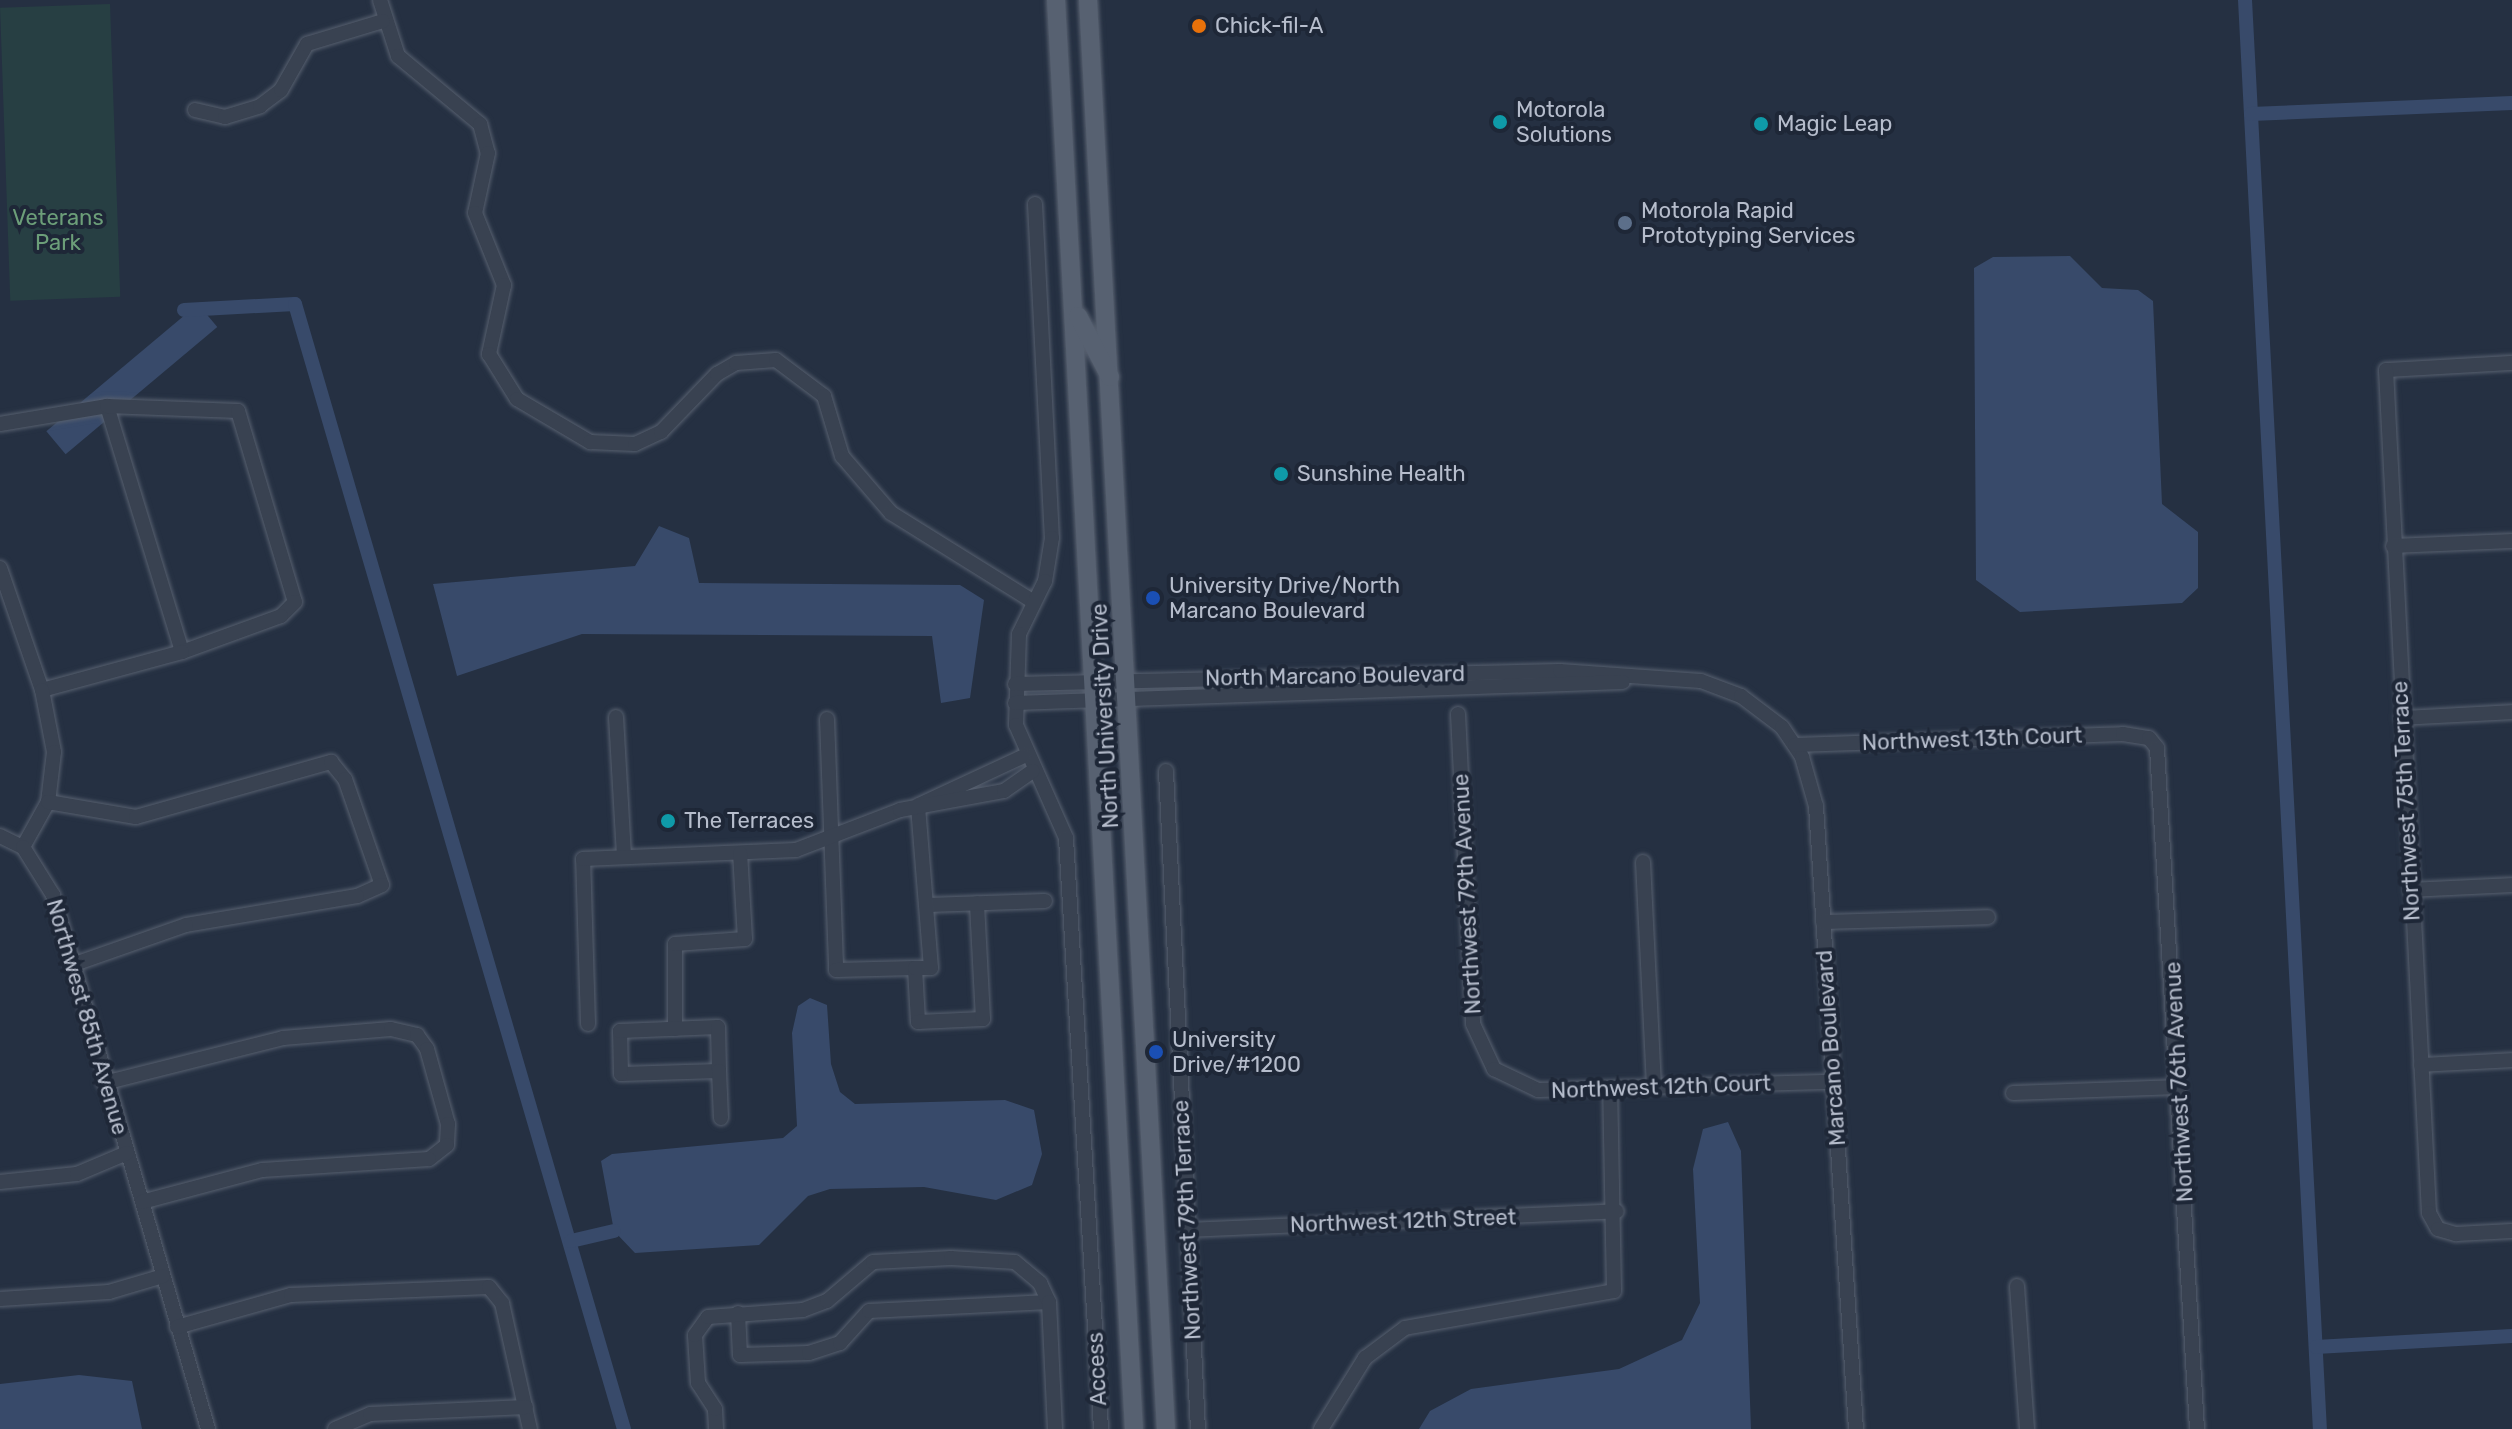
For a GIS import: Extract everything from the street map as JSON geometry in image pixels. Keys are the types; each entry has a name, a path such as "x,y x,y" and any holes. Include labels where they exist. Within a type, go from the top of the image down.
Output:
{"main road":[{"name":"North University Drive","path":"1056,0 1134,1429"},
{"name":"North University Drive","path":"1088,0 1128,681 1166,1429"},
{"path":"1073,306 1110,377"}],"street":[{"path":"380,0 383,21 398,56 480,124 488,153 475,213 504,285 489,354 517,399 567,433 605,445 649,439 717,374 736,363 776,360 824,396 842,456 891,513 1034,602"},
{"path":"195,110 225,117 260,106 281,90 307,44 383,21"},
{"path":"588,1024 583,859 796,850 918,806 1024,756 1015,703 1019,634 1034,602 1052,538 1035,204"},
{"name":"Northwest 75th Terrace","path":"2512,363 2386,370 2429,1213 2438,1229 2512,1231"},
{"path":"107,406 182,652"},
{"path":"0,424 107,406 238,411 295,602 281,616 182,652 42,690"},
{"path":"2393,546 2512,541"},
{"path":"0,568 42,690 54,752 48,802 23,847 0,836"},
{"name":"North Marcano Boulevard","path":"1015,684 1560,671 1701,681 1741,696"},
{"name":"North Marcano Boulevard","path":"1015,703 1561,689 1655,679"},
{"name":"Marcano Boulevard","path":"1741,696 1795,745 1816,806 1856,1429"},
{"path":"2402,718 2512,712"},
{"name":"Northwest 79th Avenue","path":"1458,714 1473,1024 1494,1069"},
{"path":"616,717 624,857"},
{"path":"827,719 836,970 931,968 918,806"},
{"name":"Northwest 13th Court","path":"1795,745 2149,738"},
{"name":"Northwest 76th Avenue","path":"2149,738 2160,755 2197,1429"},
{"name":"Access","path":"1024,756 1066,838 1101,1429"},
{"path":"48,802 136,817 331,762 345,779 382,885 357,896 186,925 72,965"},
{"path":"918,806 973,801 1033,771"},
{"name":"Northwest 79th Terrace","path":"1166,771 1198,1429"},
{"name":"Northwest 85th Avenue","path":"23,847 53,895 104,1083 208,1429"},
{"path":"675,1029 675,944 745,939 740,853"},
{"path":"1643,862 1654,1087"},
{"path":"2411,890 2512,885"},
{"path":"928,905 1045,901"},
{"path":"915,968 918,1022 983,1019 977,903"},
{"path":"1823,922 1988,917"},
{"path":"719,1071 621,1074 620,1031 718,1027 721,1118"},
{"path":"104,1083 283,1038 391,1029 417,1035 448,1124 447,1145 429,1159 262,1170 142,1202"},
{"path":"2421,1065 2512,1060"},
{"name":"Northwest 12th Court","path":"1494,1069 1538,1090 1833,1082"},
{"path":"2013,1093 2179,1087"},
{"path":"1321,1429 1365,1358 1405,1328 1614,1291 1617,1211 1610,1089"},
{"path":"0,1182 77,1174 127,1153"},
{"name":"Northwest 12th Street","path":"1188,1230 1617,1211"},
{"path":"716,1429 715,1409 698,1383 697,1356 702,1322 738,1313 803,1310 827,1301 873,1262 951,1258 1015,1262 1030,1269 1049,1302 1055,1429"},
{"path":"0,1299 109,1292 163,1276"},
{"path":"177,1327 329,1291 477,1285 502,1303 530,1429"},
{"path":"2017,1286 2027,1429"},
{"path":"738,1313 740,1355 809,1353 840,1343 869,1311 1049,1302"},
{"path":"335,1429 370,1414 526,1407"}],"green space":[{"name":"Veterans Park","path":"110,4 120,297 10,301 0,8"}],"water":[{"path":"2070,256 2102,288 2138,290 2153,301 2162,504 2198,532 2198,588 2182,603 2020,612 1976,580 1974,268 1993,257"},
{"path":"198,304 217,327 66,454 46,431"},
{"path":"659,526 689,538 699,583 960,585 984,600 970,698 941,703 932,636 582,634 457,676 433,584 635,566"},
{"path":"810,998 827,1005 831,1064 840,1092 855,1104 1005,1100 1034,1110 1042,1154 1032,1185 996,1200 924,1187 830,1189 808,1196 759,1245 635,1253 614,1231 601,1161 612,1154 783,1138 797,1126 792,1033 798,1006"},
{"path":"1728,1122 1741,1151 1751,1429 1419,1429 1430,1411 1471,1389 1619,1369 1682,1340 1700,1303 1693,1169 1703,1129"},
{"path":"79,1375 132,1381 142,1429 0,1429 0,1384"}],"waterway":[{"path":"2245,0 2320,1429"},
{"path":"2251,114 2512,103"},
{"path":"184,310 295,304 624,1429"},
{"path":"571,1241 614,1231"},
{"path":"2316,1347 2512,1336"}],"place":[{"name":"Chick-fil-A","path":"1199,26"},
{"name":"Motorola Solutions","path":"1500,122"},
{"name":"Magic Leap","path":"1761,124"},
{"name":"Motorola Rapid Prototyping Services","path":"1625,223"},
{"name":"Sunshine Health","path":"1281,474"},
{"name":"University Drive/North Marcano Boulevard","path":"1153,598"},
{"name":"The Terraces","path":"668,821"},
{"name":"University Drive/#1200","path":"1156,1052"}]}
